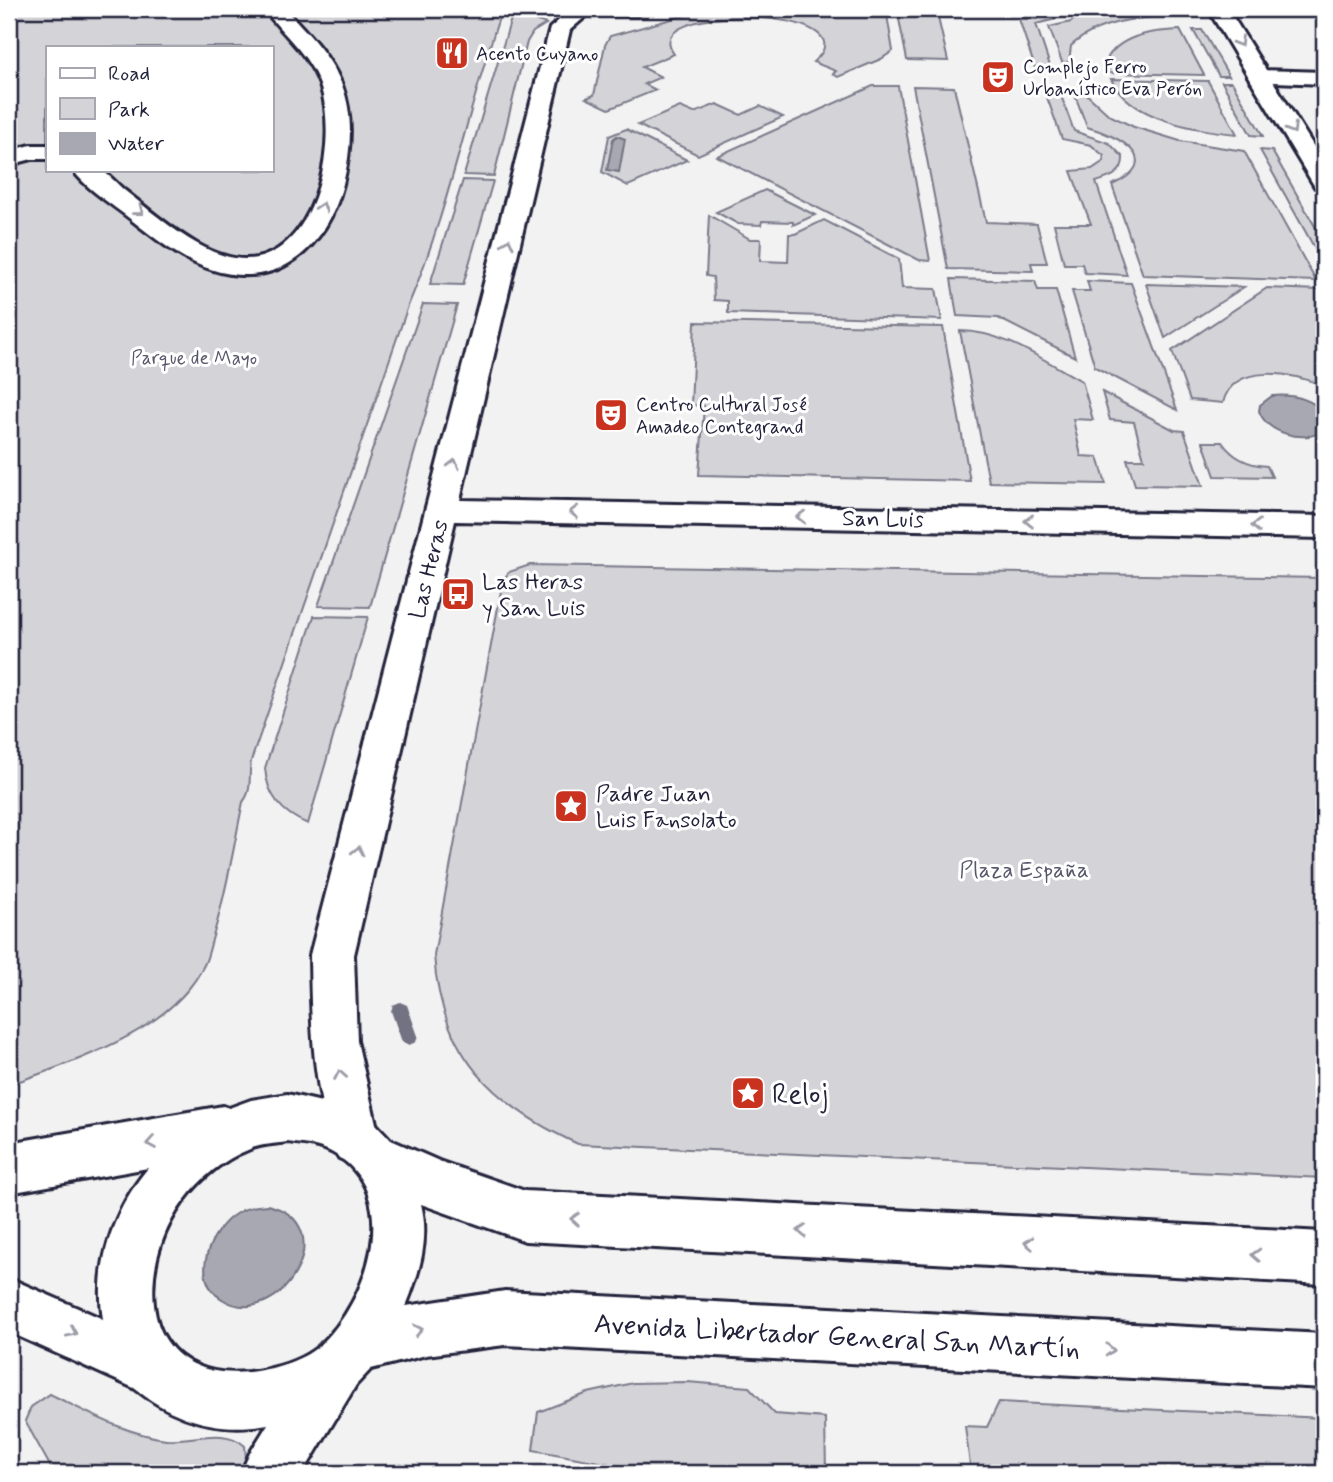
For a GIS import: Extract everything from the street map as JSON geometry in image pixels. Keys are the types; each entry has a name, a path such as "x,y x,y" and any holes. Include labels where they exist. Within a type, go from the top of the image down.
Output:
{"street":[{"path":"88,172 195,254 220,264 241,268 267,264 302,243 314,228 323,208 340,126 331,86 322,65 274,9"},
{"path":"581,9 638,9"},
{"name":"Las Heras","path":"363,1149 334,1041 332,955 560,28 581,9"},
{"path":"1218,9 1324,182"},
{"path":"1259,76 1324,78"},
{"path":"9,158 31,152 46,152"},
{"name":"San Luis","path":"442,510 1324,527"},
{"path":"9,1168 287,1118 329,1125 363,1149 434,1184 525,1216 1324,1258"},
{"path":"152,1368 130,1327 125,1278 137,1229 163,1185 200,1150 242,1127"},
{"path":"270,1473 345,1356 372,1320 394,1272 399,1222 389,1179 363,1149"},
{"path":"9,1305 152,1368 190,1393 237,1403 289,1391 345,1356"},
{"name":"Avenida Libertador General San Martín","path":"345,1356 426,1328 505,1318 1324,1361"}],"green space":[{"name":"Parque de Mayo","path":"9,9 502,9 435,233 251,761 248,793 243,802 223,900 205,963 190,987 170,1008 146,1026 63,1066 9,1085"},
{"path":"708,9 886,9 893,51 881,59 838,77 833,74 836,71 813,62 824,44 813,30 787,22 753,18 717,19 688,25 671,37 674,54 642,67 661,77 644,84 656,90 609,109 586,98 594,95 605,45 610,36"},
{"path":"897,9 936,9 948,61 907,60"},
{"path":"1047,9 1062,9 1056,19 1036,24 1051,69 1035,68 1019,19 1036,19 1047,14"},
{"path":"1078,9 1170,9 1173,16 1132,19 1093,31 1071,46 1069,62 1062,62 1049,27 1071,22 1078,15"},
{"path":"513,12 546,24 533,32 527,42 494,176 464,175"},
{"path":"1180,30 1204,75 1108,73 1108,57 1122,43 1140,35"},
{"path":"1193,30 1202,30 1229,76 1219,76"},
{"path":"1111,79 1208,81 1237,134 1184,126 1149,113 1120,93"},
{"path":"1222,82 1232,82 1263,136 1251,135"},
{"path":"873,86 898,86 930,261 919,260 717,156"},
{"path":"913,86 954,87 986,222 1037,224 1047,263 1031,263 1033,271 948,269"},
{"path":"1044,89 1059,90 1074,131 1109,143 1123,157 1118,171 1111,177 1096,182 1127,275 1085,273 1082,264 1064,264 1054,224 1091,224 1071,171 1092,169 1104,161 1104,156 1091,145 1062,139"},
{"path":"1073,90 1082,90 1109,115 1134,127 1180,141 1244,151 1316,281 1143,275 1112,185 1128,176 1136,167 1137,158 1124,143 1087,127"},
{"path":"717,104 741,115 760,106 783,117 698,155 638,125 680,107 694,113"},
{"path":"626,129 687,160 628,186 602,172 609,136"},
{"path":"1260,150 1272,151 1324,242 1324,265"},
{"path":"463,180 493,181 463,285 430,284"},
{"path":"765,190 815,215 793,225 793,222 762,221 761,225 738,224 716,212"},
{"path":"709,215 750,239 761,239 760,261 788,262 789,234 795,234 824,220 899,259 902,288 936,289 942,320 728,313 728,301 714,300 713,277 706,276"},
{"path":"951,279 1035,281 1038,290 1056,290 1075,357 998,318 957,316"},
{"path":"1087,281 1131,283 1177,410 1095,367 1072,291 1090,291"},
{"path":"1146,284 1244,287 1165,338"},
{"path":"1267,288 1321,290 1324,296 1324,386 1297,377 1266,374 1239,381 1229,390 1223,403 1190,400 1172,351"},
{"path":"423,304 457,305 370,607 318,606"},
{"path":"695,322 943,327 970,481 699,475 704,406 691,405"},
{"path":"960,331 976,332 1008,342 1082,381 1093,420 1073,419 1081,456 1098,457 1106,484 989,482"},
{"path":"1102,392 1174,430 1184,431 1203,486 1135,485 1127,459 1144,459 1134,422 1110,420"},
{"path":"1203,442 1222,442 1242,460 1267,466 1272,477 1215,476"},
{"name":"Plaza España","path":"530,565 1324,578 1324,1178 578,1144 520,1112 476,1072 460,1048 447,1020 438,990 434,955 503,580 509,572"},
{"path":"314,616 368,617 308,824 291,815 278,803 269,787 265,768"},
{"path":"687,1382 749,1387 775,1414 825,1418 826,1473 660,1473 533,1450 538,1412 588,1393 633,1383"},
{"path":"50,1394 106,1421 151,1436 176,1439 218,1436 237,1440 245,1446 246,1458 240,1473 54,1473 25,1421 31,1407"},
{"path":"999,1402 1324,1418 1324,1473 971,1473 965,1426 987,1427"}],"water":[{"path":"617,136 625,139 619,172 607,170 613,139"},
{"path":"1272,396 1294,396 1313,403 1324,412 1324,431 1316,435 1297,436 1270,426 1259,411 1260,405"},
{"path":"267,1205 290,1216 302,1232 303,1252 296,1272 282,1290 264,1302 244,1306 222,1299 212,1290 207,1279 205,1267 212,1242 227,1220 237,1213"}],"waterway":[{"path":"400,1011 409,1036"}],"place":[{"name":"Acento Cuyano","path":"452,53"},
{"name":"Complejo Ferro Urbanístico Eva Perón","path":"998,77"},
{"name":"Centro Cultural José Amadeo Contegrand","path":"611,415"},
{"name":"Las Heras y San Luis","path":"458,594"},
{"name":"Padre Juan Luis Fansolato","path":"571,806"},
{"name":"Reloj","path":"748,1093"}]}
